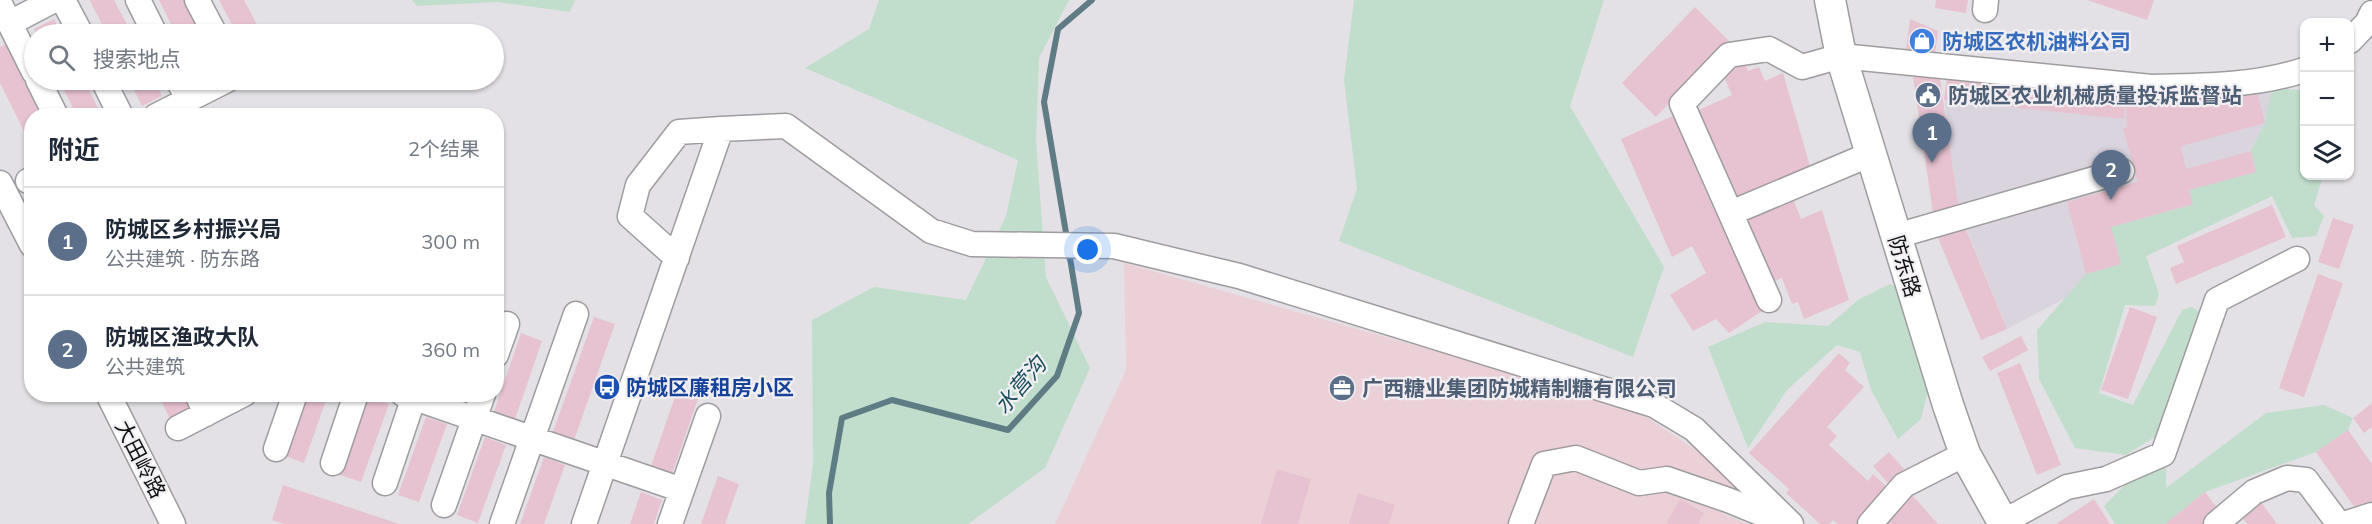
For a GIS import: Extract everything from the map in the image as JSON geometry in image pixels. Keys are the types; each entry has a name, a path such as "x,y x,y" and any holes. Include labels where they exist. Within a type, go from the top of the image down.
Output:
{"main road":[{"name":"防东路","path":"1830,0 1841,56 1965,454 2004,523"}],"street":[{"path":"24,52 5,13 54,0"},
{"path":"63,0 76,24"},
{"path":"138,0 151,24"},
{"path":"197,0 209,24"},
{"path":"2354,36 2367,23 2372,13"},
{"path":"1769,300 1682,104 1729,55 1769,49 1803,67 1841,56 2151,87 2249,82 2278,78 2300,71"},
{"path":"43,90 52,108"},
{"path":"108,90 117,108"},
{"path":"164,108 182,90"},
{"path":"677,258 630,216 638,185 679,132 786,126 931,231 972,244 1114,246 1239,276 1654,405 1694,429 1789,524"},
{"path":"584,524 722,129"},
{"path":"1731,213 1871,154"},
{"path":"1896,236 2122,171"},
{"path":"0,183 24,229"},
{"path":"2004,523 2067,487 2106,479 2163,454 2217,300 2297,259"},
{"path":"502,524 576,314"},
{"path":"504,332 507,324"},
{"name":"大田岭路","path":"112,402 173,524"},
{"path":"276,449 292,402"},
{"path":"333,463 353,402"},
{"path":"385,483 409,402"},
{"path":"427,402 682,490"},
{"path":"444,505 480,402"},
{"path":"178,428 202,404"},
{"path":"670,524 708,416"},
{"path":"1870,524 1904,485 1965,454"},
{"path":"1521,524 1544,464 1576,459 1639,483 1667,479 1789,524"},
{"path":"2216,524 2254,492 2287,478 2306,480 2339,524"},
{"path":"2344,524 2372,515"}],"shaded area":[{"path":"1947,77 2126,97 2272,87 2300,90 2300,104 2272,196 2146,256 2007,329 1959,210 1945,113"},
{"name":"广西糖业集团防城精制糖有限公司","path":"1124,263 1630,406 1699,452 1734,484 1723,514 1748,524 1055,524 1126,370"}],"green space":[{"path":"412,0 575,0 570,12 498,2 417,6"},
{"path":"879,0 1069,0 1039,58 1036,140 1046,277 1090,368 1045,468 968,524 805,524 813,464 812,320 874,287 966,300 1006,216 1018,160 805,68 869,29"},
{"path":"1354,0 1604,0 1570,106 1664,267 1633,357 1339,241 1357,189 1344,80"},
{"path":"2272,87 2300,90 2300,180 2322,180 2314,205 2324,216 2316,236 2292,238 2272,196 2146,256 2159,294 2155,306 2125,305 2099,393 2133,405 2182,310 2192,307 2201,313 2158,435 2126,455 2075,448 2039,379 2037,330 2086,274 2121,264 2111,227 2192,205 2189,190 2256,172 2251,151 2265,123"},
{"path":"1890,284 1905,289 1930,382 1921,419 1898,439 1871,390 1860,352 1837,345 1787,390 1748,448 1708,347 1765,322 1828,326 1858,300"},
{"path":"2324,405 2353,418 2348,430 2316,452 2205,492 2165,524 2115,524 2104,506 2144,466 2166,468 2166,488 2266,413"}],"building":[{"path":"114,0 127,24 102,24 90,1"},
{"path":"159,0 184,0 196,24 171,24"},
{"path":"219,0 244,0 257,24 232,24"},
{"path":"1936,0 1968,0 1966,13 1935,8"},
{"path":"2087,0 2154,0 2147,20"},
{"path":"1695,7 1729,41 1656,117 1622,83"},
{"path":"54,19 57,24 44,24"},
{"name":"防城区农机油料公司","path":"1910,19 1938,31 1935,55 1906,51"},
{"path":"6,44 24,81 24,90 28,90 37,108 24,108 24,131 0,83 0,47"},
{"path":"1744,60 1748,71 1759,67 1765,81 1783,73 1812,173 1739,204 1699,110 1732,95 1721,70"},
{"path":"1939,73 1959,210 1933,213 1913,77"},
{"path":"1947,77 2126,97 2124,119 1944,100"},
{"path":"64,90 89,90 98,108 73,108"},
{"path":"134,90 159,90 162,96 142,106"},
{"path":"2201,92 2257,92 2265,123 2181,146 2186,169 2251,151 2256,172 2189,190 2193,204 2111,227 2121,264 2086,274 2067,202 2138,182 2123,128 2127,127 2126,105 2153,99 2154,105"},
{"path":"1673,116 1713,208 1765,309 1729,333 1716,319 1693,331 1670,295 1706,273 1692,246 1672,257 1621,139"},
{"path":"1792,196 1801,219 1822,210 1849,300 1804,319 1798,302 1792,304 1782,278 1772,282 1745,217"},
{"path":"2272,205 2286,237 2176,284 2170,268 2184,262 2177,246"},
{"path":"2333,218 2354,225 2339,269 2318,262"},
{"path":"1965,227 2007,329 1981,340 1938,238"},
{"path":"2318,274 2343,283 2304,397 2279,388"},
{"path":"2130,307 2157,317 2128,399 2101,390"},
{"path":"594,317 615,324 574,440 553,432"},
{"path":"521,333 542,341 515,419 494,412 497,402 504,402 504,383"},
{"path":"2021,336 2028,350 1990,371 1982,357"},
{"path":"1839,353 1850,363 1845,370 1864,387 1827,427 1837,436 1829,445 1868,481 1873,474 1888,488 1856,524 1838,524 1833,520 1829,524 1820,524 1786,493 1789,489 1749,453"},
{"path":"2020,363 2061,465 2037,475 1997,373"},
{"path":"678,388 699,396 672,474 651,466"},
{"path":"162,402 187,402 190,409 170,419"},
{"path":"301,402 325,402 304,463 283,455"},
{"path":"365,402 389,404 361,482 340,475"},
{"path":"2372,403 2372,427 2364,433 2353,418"},
{"path":"426,417 447,424 419,502 398,495"},
{"path":"2348,430 2372,464 2372,505 2359,514 2316,452"},
{"path":"485,437 506,445 478,523 457,515"},
{"path":"1889,452 1904,469 1888,483 1873,466"},
{"path":"544,457 565,465 544,524 520,524"},
{"path":"1277,469 1311,479 1298,524 1261,524"},
{"path":"718,476 739,484 725,524 701,524"},
{"path":"283,485 399,524 284,524 272,520"},
{"path":"641,492 662,500 654,524 630,524"},
{"path":"2205,492 2221,513 2207,524 2165,524"},
{"path":"1358,493 1395,505 1389,524 1349,524"},
{"path":"1912,495 1938,524 1884,524 1887,521"},
{"path":"2258,498 2277,524 2247,524 2239,513"},
{"path":"1680,499 1704,513 1698,524 1666,524"},
{"path":"2094,499 2110,524 2056,524"}],"waterway":[{"name":"水营沟","path":"1067,239 1044,102 1058,29 1092,0"},
{"name":"水营沟","path":"830,524 829,493 842,418 892,400 1008,430 1057,376 1079,313 1069,252"}],"place":[{"name":"防城区农机油料公司","path":"1922,41"},
{"name":"防城区农业机械质量投诉监督站","path":"1928,95"},
{"name":"防城区乡村振兴局","path":"1932,163"},
{"name":"防城区渔政大队","path":"2111,200"},
{"name":"防城区廉租房小区","path":"607,387"},
{"name":"广西糖业集团防城精制糖有限公司","path":"1342,388"}]}
